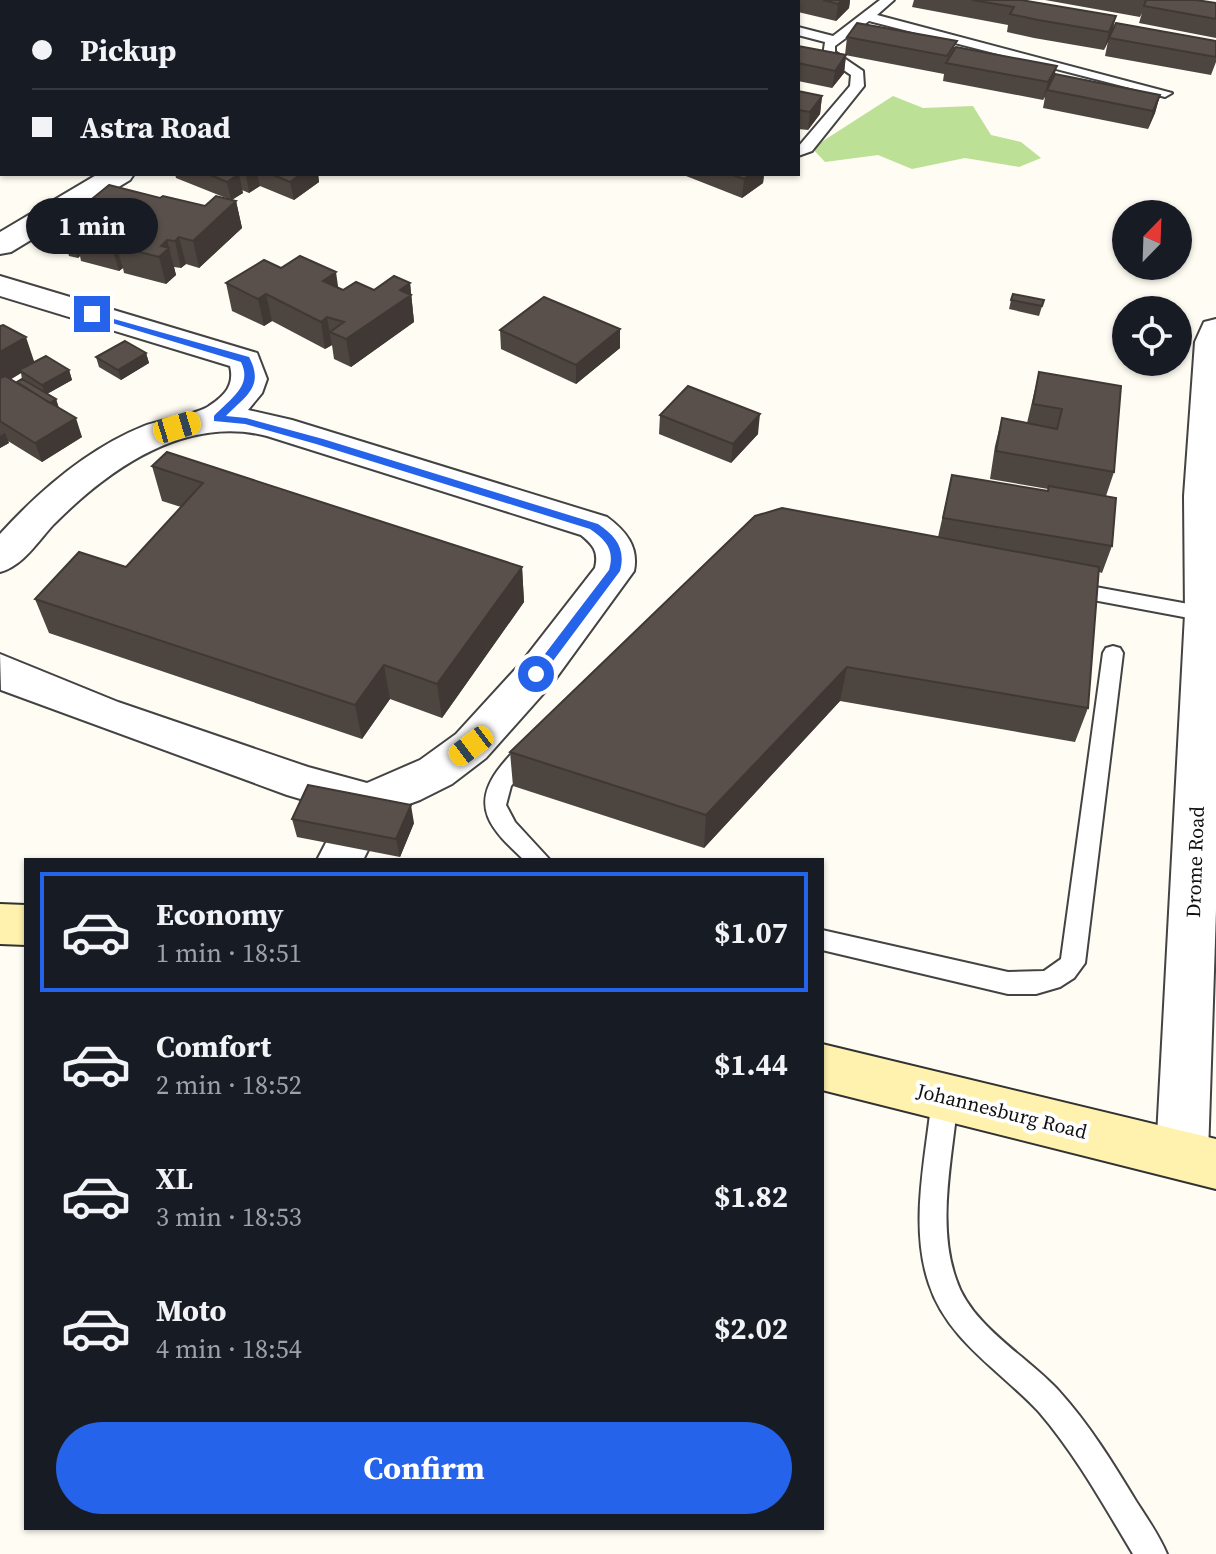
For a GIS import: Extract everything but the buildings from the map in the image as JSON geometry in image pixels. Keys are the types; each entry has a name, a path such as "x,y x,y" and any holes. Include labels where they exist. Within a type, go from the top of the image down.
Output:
{"main road":[{"path":"0,924 24,925"},
{"name":"Johannesburg Road","path":"824,1067 1199,1160"}],"street":[{"path":"0,245 116,176"},
{"path":"0,286 245,360 251,373 250,384 217,418"},
{"name":"Drome Road","path":"1199,1160 1205,614 1212,342 1216,329"},
{"path":"0,559 45,513 99,466 162,432 217,418 246,421 594,526 610,537 618,558 614,571 536,674 471,746 436,772 404,788 354,830 303,783 118,718 16,679 0,669"}],"lane":[{"path":"800,151 807,148 857,86 858,74 828,53 833,40 888,0"},
{"path":"866,16 1165,93"},
{"path":"800,32 833,40"},
{"path":"1050,585 1205,614"},
{"path":"824,940 1008,983 1038,984 1059,978 1073,963 1113,653"},
{"path":"537,858 496,817 493,802 497,787 509,769 551,730"},
{"path":"945,1097 936,1214 936,1258 944,1287 961,1315 1049,1402 1080,1441 1151,1554"}],"green space":[{"path":"893,96 923,108 973,106 991,135 1021,142 1041,158 1019,167 965,158 912,169 878,155 825,162 812,148"}],"route":[{"path":"92,314 245,360 251,373 250,384 241,397 217,418 246,421 319,442 594,526 610,537 618,558 614,571 536,674"}]}
